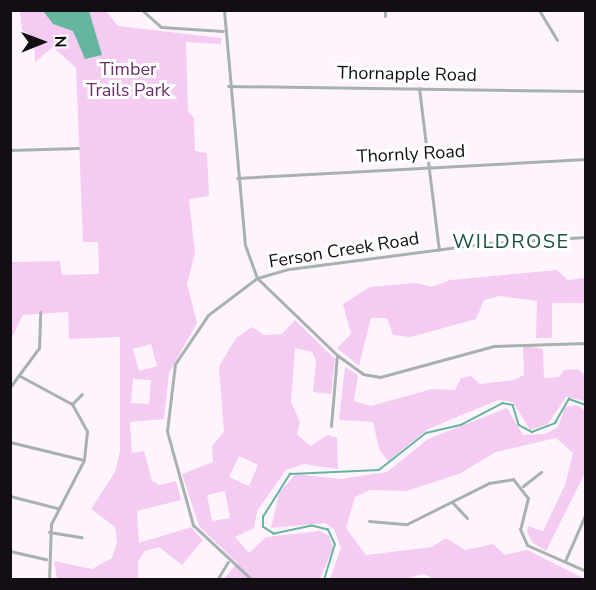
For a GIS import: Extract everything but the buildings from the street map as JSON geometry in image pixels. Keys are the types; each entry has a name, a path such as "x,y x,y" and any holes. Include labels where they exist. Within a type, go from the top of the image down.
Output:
{"street":[{"path":"142,10 161,27 223,31"},
{"path":"148,16 152,10"},
{"path":"224,10 223,31 237,178 246,244 257,278 337,355 363,374 380,377 494,346 585,343"},
{"path":"386,10 386,16"},
{"path":"539,10 557,40"},
{"name":"Thornapple Road","path":"228,86 585,91"},
{"path":"419,88 439,250"},
{"path":"10,150 78,148"},
{"name":"Thornly Road","path":"237,178 585,159"},
{"name":"Ferson Creek Road","path":"250,578 228,562 190,519 169,443 166,404 175,364 193,332 257,278 301,267 439,250 585,237"},
{"path":"10,387 39,348 40,312"},
{"path":"331,426 337,355"},
{"path":"20,376 72,404 87,431 84,460 57,508 49,532 46,559 49,579"},
{"path":"72,404 82,394"},
{"path":"10,442 62,450 84,460"},
{"path":"523,486 541,472"},
{"path":"369,521 407,524 502,479 523,486 528,498 523,539 533,551 585,571"},
{"path":"10,496 57,508"},
{"path":"452,502 467,518"},
{"path":"565,562 585,513"},
{"path":"49,532 82,537"},
{"path":"10,551 46,559"},
{"path":"217,579 228,562"}],"green space":[{"name":"Timber Trails Park","path":"105,10 118,26 221,38 221,44 186,42 188,111 194,118 195,151 207,153 209,196 189,199 195,253 187,284 197,323 169,373 164,419 130,422 132,453 144,451 152,481 160,485 176,481 181,500 137,511 139,543 191,527 203,540 182,565 159,547 145,551 138,561 138,579 57,579 54,561 92,569 112,558 117,543 115,527 91,509 115,472 120,451 120,337 69,339 68,312 23,315 11,339 11,262 60,261 62,275 99,274 98,242 83,242 76,68 53,47 35,62 34,38 22,30 20,11 43,11 53,24 73,30 89,11","holes":["151,344 157,366 139,371 133,349","133,379 151,380 149,404 131,403"]},
{"path":"557,270 568,280 585,278 585,303 552,303 552,338 536,338 537,301 499,296 484,300 476,319 411,337 393,335 387,318 371,318 359,366 337,348 351,334 343,304 370,287 415,283 432,287 450,280"},
{"path":"295,320 335,359 331,394 313,392 316,361 312,352 295,348 291,402 300,422 297,434 310,446 328,435 337,438 338,469 304,464 286,470 257,511 254,528 235,537 249,553 266,537 320,531 329,536 333,548 320,579 224,579 237,563 199,526 182,474 213,462 212,446 224,432 219,366 236,338 252,327 264,335 282,334","holes":["239,456 258,465 249,486 229,477","225,491 230,518 212,521 207,495"]},
{"path":"523,345 543,349 544,378 559,377 564,370 578,369 585,375 585,401 566,397 548,424 530,430 513,402 498,400 428,429 388,461 379,449 373,422 339,420 345,367 358,375 354,401 371,406 432,389 455,390 461,378 471,376 480,384 514,380 524,375"},
{"path":"576,405 585,410 585,473 546,551 532,542 527,531 528,526 543,531 565,485 573,453 556,438 496,452 459,474 406,491 370,490 355,497 346,528 366,555 432,547 446,538 465,550 493,544 505,555 527,550 585,579 436,580 424,574 404,579 330,579 341,548 334,529 325,523 271,528 279,493 296,474 340,479 387,472 428,439 507,408 523,435 545,434 558,427 565,407"}],"shaded area":[{"path":"43,11 89,11 102,55 85,59 73,31 53,24"}],"waterway":[{"path":"324,580 335,545 328,530 312,526 274,534 263,527 263,517 290,474 379,470 426,433 461,425 503,403 513,405 519,425 532,432 555,423 569,399 586,405"}],"district":[{"name":"WILDROSE","path":"511,241"}]}
